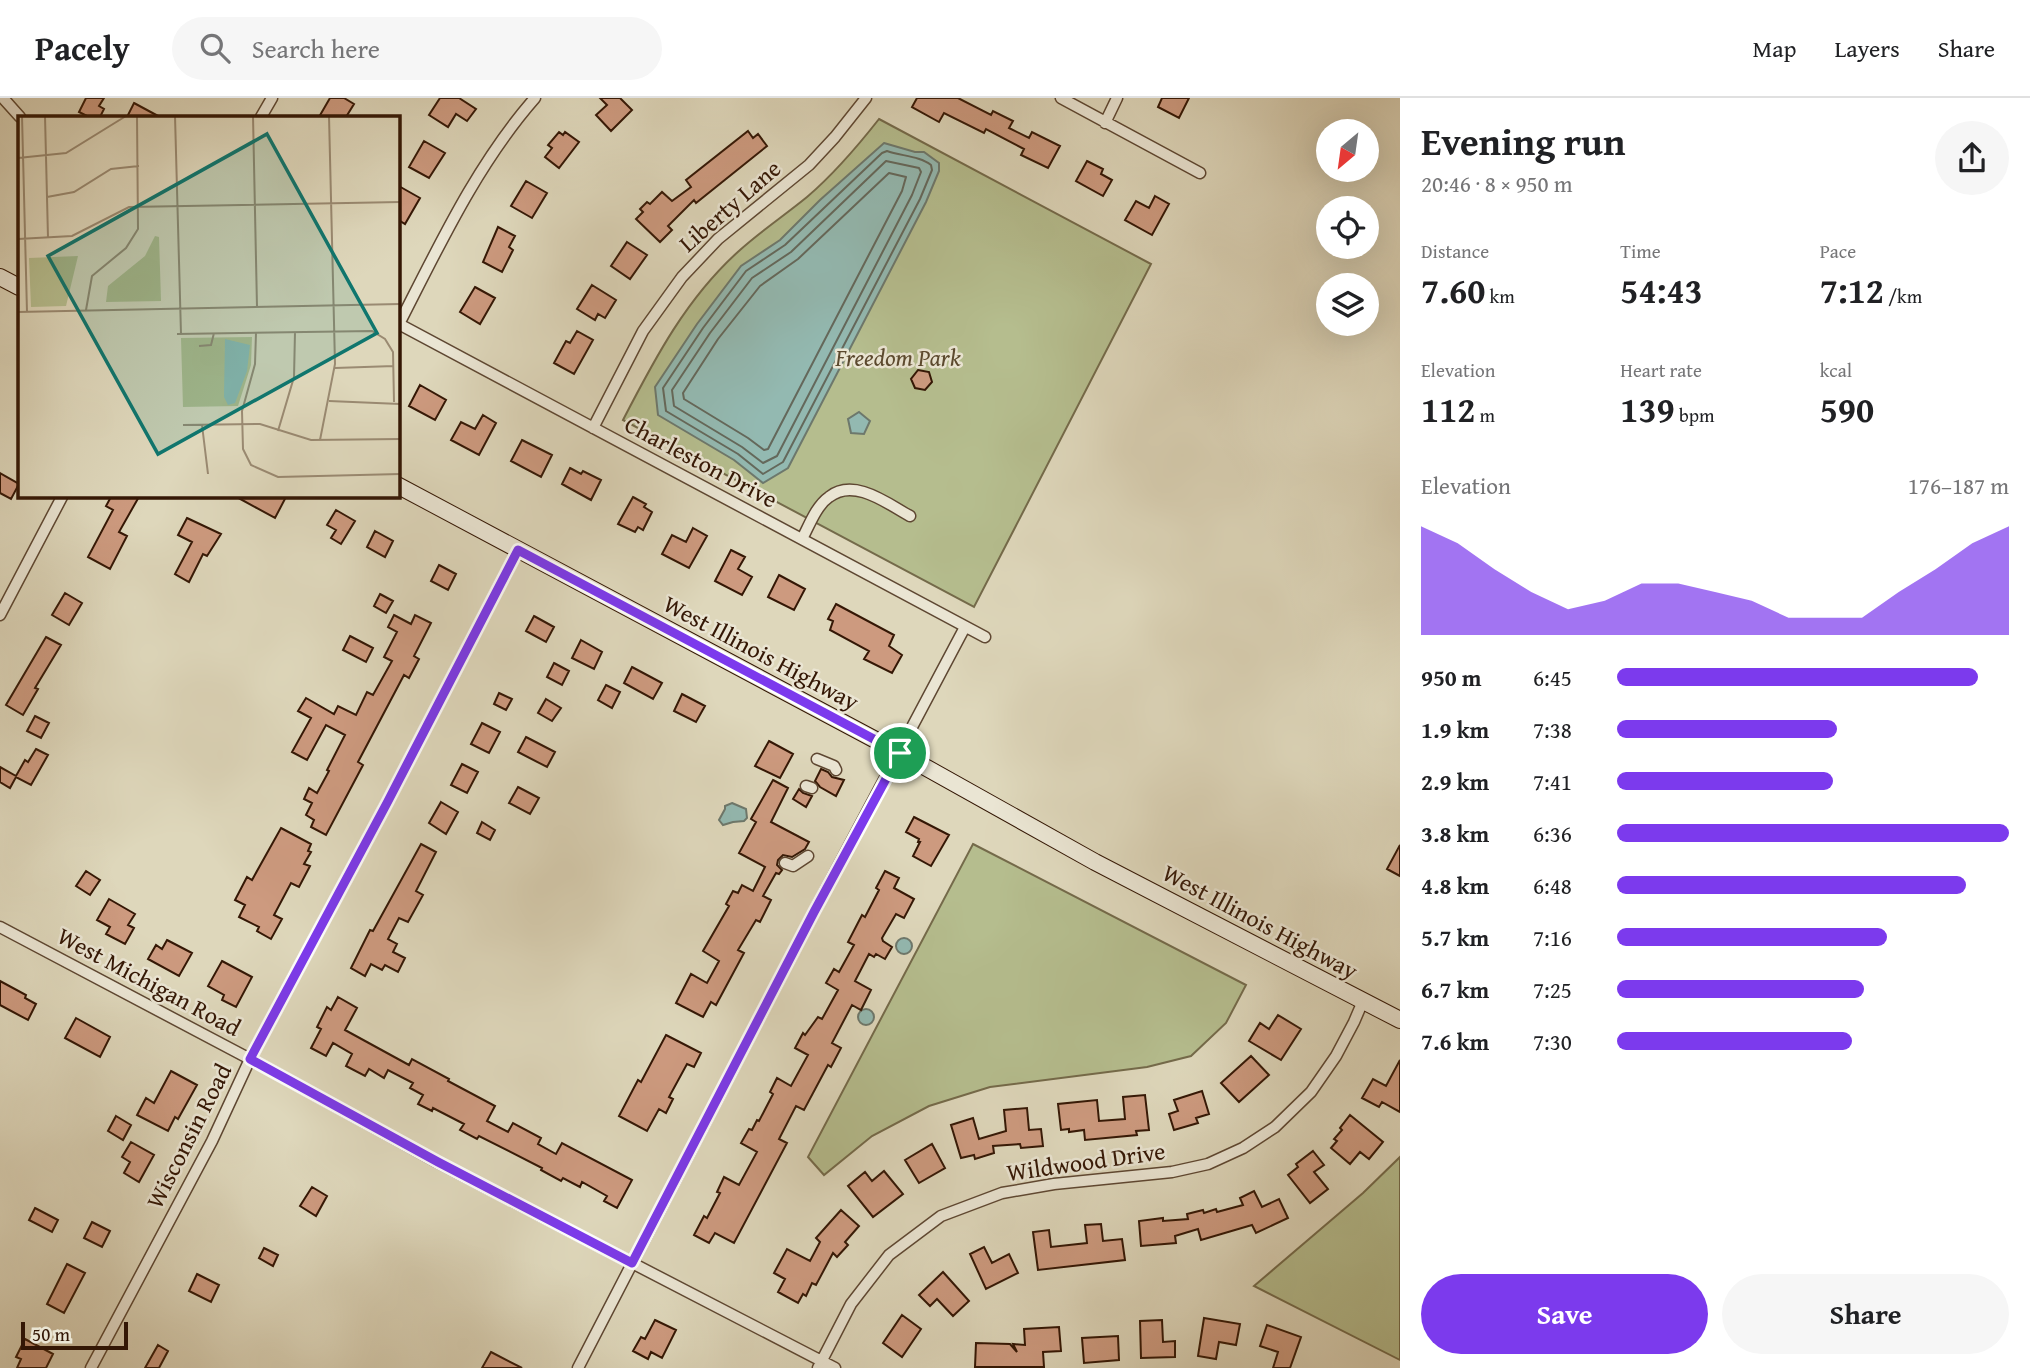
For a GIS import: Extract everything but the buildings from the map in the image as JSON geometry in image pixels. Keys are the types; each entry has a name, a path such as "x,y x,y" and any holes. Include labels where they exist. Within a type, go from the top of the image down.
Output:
{"street":[{"path":"3,98 19,116"},
{"path":"262,116 272,98"},
{"path":"399,321 458,209 488,161 534,98"},
{"name":"Liberty Lane","path":"593,428 643,331 682,277 718,239 808,165 866,98"},
{"path":"1060,98 1200,173"},
{"path":"1105,123 1117,98"},
{"path":"0,277 18,286"},
{"name":"Charleston Drive","path":"399,324 985,637"},
{"name":"West Illinois Highway","path":"399,486 900,753 1095,862 1400,1020"},
{"path":"802,539 828,497 844,490 864,492 910,516"},
{"path":"0,615 62,497"},
{"name":"Wisconsin Road","path":"90,1368 212,1141 250,1059 518,550"},
{"path":"578,1368 965,627"},
{"path":"817,759 834,766 836,770"},
{"path":"785,863 793,866 808,856"},
{"name":"West Michigan Road","path":"0,927 819,1365 835,1368"},
{"name":"Wildwood Drive","path":"819,1365 851,1304 889,1255 941,1216 1002,1193 1054,1184 1172,1172 1208,1164 1243,1148 1267,1133 1301,1103 1320,1081 1336,1056 1363,1002"}],"green space":[{"name":"Freedom Park","path":"879,119 1151,264 974,607 623,420 674,329 721,268 827,179"},
{"path":"973,844 1246,985 1226,1023 1191,1056 1147,1067 990,1087 929,1106 872,1136 824,1175 808,1157"},
{"path":"1400,1157 1400,1360 1254,1286 1363,1193"}],"water":[{"path":"884,143 924,152 939,163 939,171 926,202 788,468 763,483 734,460 658,415 655,387 697,324 741,266 780,240"},
{"path":"859,412 870,421 864,434 851,433 848,419"},
{"path":"732,803 746,809 747,818 723,825 719,820 725,806"},
{"path":"901,938 907,938 912,946 910,952 901,954 896,949 896,943"},
{"path":"866,1009 872,1011 872,1023 866,1025 860,1023 858,1017 860,1011"}],"route":[{"path":"518,550 900,753 814,912 632,1263 438,1162 250,1059 518,550"}]}
